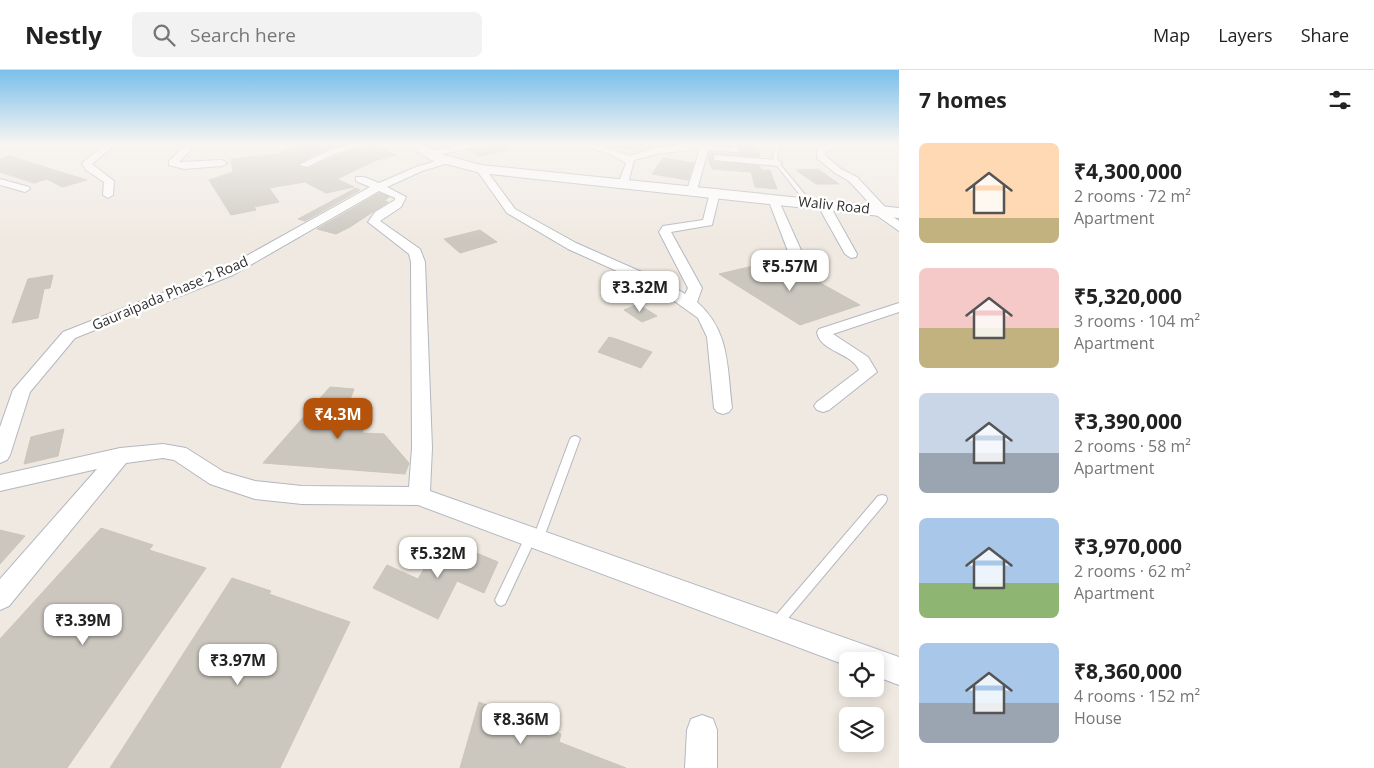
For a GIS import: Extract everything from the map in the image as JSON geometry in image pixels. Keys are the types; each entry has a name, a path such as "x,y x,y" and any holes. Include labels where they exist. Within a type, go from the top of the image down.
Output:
{"main road":[{"name":"Waliv Road","path":"543,176 715,192 899,213"}],"street":[{"path":"101,176 110,181 108,195"},
{"name":"Gauraipada Phase 2 Road","path":"0,455 22,390 69,335 228,272 282,244 377,188 404,176"},
{"path":"486,176 512,211 572,246 664,287 689,303 704,316 715,337 723,408"},
{"path":"623,184 626,176"},
{"path":"692,190 697,176"},
{"path":"847,176 853,179 879,210 899,227"},
{"path":"360,179 377,188 398,194 402,200 377,216 374,222 410,247 415,252 418,262 422,448 419,496"},
{"path":"0,182 25,189"},
{"path":"689,303 695,288 665,232 666,229 708,223 715,192"},
{"path":"773,199 798,259"},
{"path":"816,204 851,254"},
{"path":"823,406 868,372 868,367 860,359 826,338 825,332 899,307"},
{"path":"0,483 120,456 163,450 179,453 217,478 255,490 302,495 419,496 846,652"},
{"path":"0,598 120,456"},
{"path":"884,666 899,671"},
{"path":"702,730 702,768"}],"lane":[{"path":"789,176 816,204"},
{"path":"500,600 534,539 575,439"},
{"path":"774,626 882,499"}],"building":[{"path":"11,176 73,176 87,180 62,187 47,179 34,183"},
{"path":"222,176 344,176 337,179 354,187 326,193 305,182 269,188 279,202 254,207 256,210 231,215 209,180"},
{"path":"661,176 690,176 688,180"},
{"path":"752,176 772,176 777,189 755,187"},
{"path":"804,176 827,176 839,184 816,184"},
{"path":"356,188 360,190 305,221 298,219"},
{"path":"379,193 389,197 384,201 388,202 350,227 336,234 317,229"},
{"path":"480,230 497,242 460,253 444,239"},
{"path":"779,260 860,305 800,325 719,274"},
{"path":"53,275 50,288 44,289 38,318 12,323 28,279"},
{"path":"638,304 657,316 642,322 624,310"},
{"path":"609,337 652,352 641,368 598,352"},
{"path":"330,387 354,389 348,405 356,409 352,415 368,419 362,433 384,434 409,463 405,474 263,463"},
{"path":"64,429 58,456 24,464 31,437"},
{"path":"101,528 153,545 149,550 206,568 67,768 0,768 0,639"},
{"path":"0,530 25,536 0,564"},
{"path":"455,544 498,562 484,593 457,581 438,619 373,588 387,565 418,579 438,545 452,551"},
{"path":"232,578 271,591 269,594 350,622 280,768 110,768"},
{"path":"479,702 561,734 559,742 626,768 460,768"}]}
